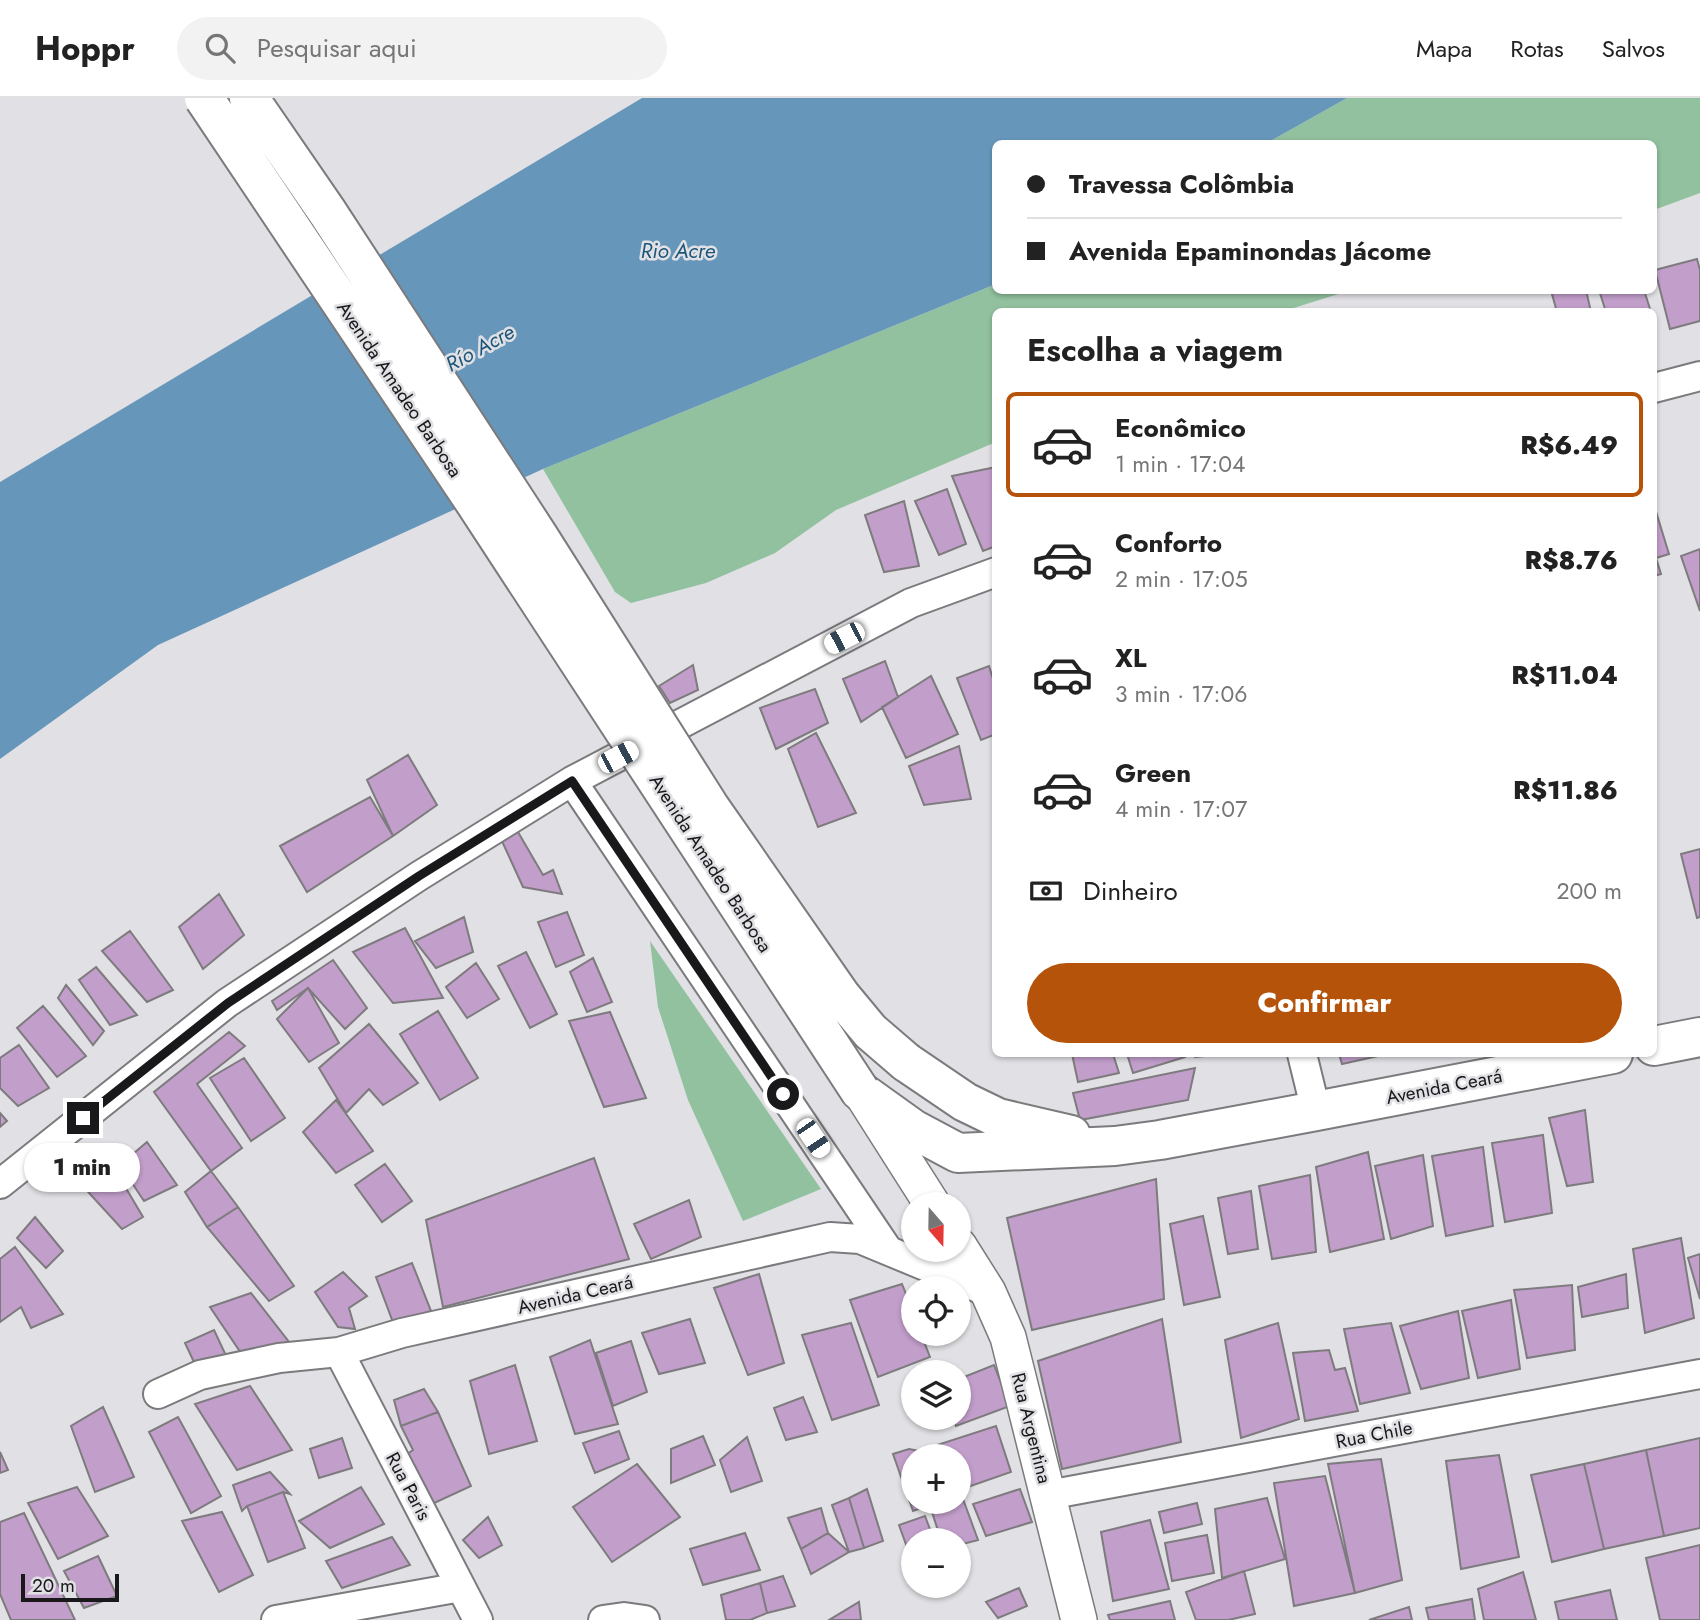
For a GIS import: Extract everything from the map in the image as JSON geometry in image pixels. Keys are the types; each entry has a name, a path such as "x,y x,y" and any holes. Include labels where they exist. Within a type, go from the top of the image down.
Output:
{"main road":[{"name":"Avenida Amadeo Barbosa","path":"204,98 474,501 860,1091 913,1129 958,1153 1115,1146 1317,1111"},
{"name":"Avenida Amadeo Barbosa","path":"249,98 328,213 531,525 709,806 841,996 870,1031 906,1062 965,1102 998,1118 1115,1146"},
{"path":"1657,1045 1700,1037"},
{"name":"Avenida Ceará","path":"1317,1111 1597,1057"}],"street":[{"path":"1657,387 1700,376"},
{"path":"0,1184 228,1003 419,876 572,781 911,604 992,574"},
{"path":"572,781 888,1250"},
{"path":"1303,1057 1317,1111"},
{"path":"860,1091 924,1192"},
{"name":"Avenida Ceará","path":"158,1394 200,1375 279,1358 339,1352 402,1333 830,1237 860,1239 988,1292"},
{"name":"Rua Argentina","path":"969,1262 988,1292 1008,1337 1079,1620"},
{"name":"Rua Paris","path":"339,1352 478,1620"},
{"name":"Rua Chile","path":"1048,1495 1700,1374"},
{"path":"276,1620 461,1587"},
{"path":"603,1620 624,1617 645,1620"}],"green space":[{"path":"1347,98 1700,98 1700,193 1657,209 1657,140 1272,140"},
{"path":"992,286 992,294 1338,294 1294,308 992,308 992,444 836,510 775,553 706,583 631,603 615,592 543,469"},
{"path":"650,941 821,1189 743,1221 688,1100 658,1007"}],"water":[{"name":"Rio Acre","path":"642,98 1347,98 1272,140 992,140 992,286 543,469 158,645 0,759 0,482"}],"building":[{"path":"1697,259 1700,270 1700,321 1670,329 1657,269"},
{"path":"1552,294 1587,294 1590,308 1556,308"},
{"path":"1600,294 1645,294 1650,308 1605,308"},
{"path":"992,468 992,548 983,551 952,476"},
{"path":"947,489 966,544 939,555 915,501"},
{"path":"904,501 919,566 884,572 865,515"},
{"path":"1657,515 1669,554 1657,558"},
{"path":"1700,549 1700,611 1681,556"},
{"path":"885,661 898,697 861,722 843,679"},
{"path":"693,665 698,690 670,703 659,686"},
{"path":"989,666 992,675 992,736 981,740 957,678"},
{"path":"931,676 958,734 906,758 882,707"},
{"path":"815,689 828,723 776,749 760,708"},
{"path":"816,733 856,813 818,827 788,749"},
{"path":"959,746 971,799 924,805 909,766"},
{"path":"408,755 437,805 393,836 367,780"},
{"path":"370,797 393,836 307,892 280,846"},
{"path":"518,832 543,875 553,870 562,894 523,887 501,839"},
{"path":"1700,849 1700,917 1697,918 1681,854"},
{"path":"219,894 244,935 203,969 179,927"},
{"path":"567,912 584,955 556,967 538,922"},
{"path":"464,917 473,952 436,968 415,941"},
{"path":"405,928 443,998 393,1003 353,952"},
{"path":"130,931 173,990 147,1002 102,951"},
{"path":"526,952 557,1014 530,1028 498,966"},
{"path":"593,958 612,1002 587,1012 570,972"},
{"path":"333,960 367,1008 345,1029 308,988 277,1010 272,1001"},
{"path":"476,963 499,999 467,1018 446,987"},
{"path":"96,967 137,1015 110,1025 79,980"},
{"path":"66,985 104,1031 93,1045 58,998"},
{"path":"308,988 339,1043 309,1062 277,1019"},
{"path":"43,1006 86,1056 57,1077 17,1028"},
{"path":"438,1011 478,1078 440,1100 400,1034"},
{"path":"610,1012 646,1098 604,1107 569,1021"},
{"path":"369,1024 418,1083 383,1105 369,1089 346,1113 319,1068"},
{"path":"229,1032 245,1046 197,1084 242,1148 211,1171 154,1092"},
{"path":"19,1045 49,1088 18,1106 0,1088 0,1058"},
{"path":"1073,1057 1114,1057 1119,1073 1078,1082"},
{"path":"1128,1057 1185,1057 1133,1073"},
{"path":"1340,1057 1374,1057 1342,1064"},
{"path":"244,1058 285,1118 251,1141 210,1078"},
{"path":"1195,1068 1188,1100 1080,1120 1073,1093"},
{"path":"336,1100 373,1151 336,1173 303,1132"},
{"path":"1585,1110 1593,1182 1567,1186 1549,1118"},
{"path":"0,1113 7,1121 0,1127"},
{"path":"1543,1135 1552,1213 1505,1222 1492,1143"},
{"path":"147,1142 177,1185 144,1201 120,1165"},
{"path":"1483,1147 1493,1226 1446,1236 1432,1156"},
{"path":"1368,1152 1384,1239 1330,1252 1316,1167"},
{"path":"1423,1155 1433,1226 1391,1239 1375,1166"},
{"path":"594,1158 629,1259 443,1307 426,1220"},
{"path":"111,1163 143,1217 122,1229 79,1182"},
{"path":"385,1164 412,1201 382,1222 355,1185"},
{"path":"211,1171 238,1207 207,1227 185,1192"},
{"path":"1310,1175 1316,1252 1272,1259 1259,1186"},
{"path":"1156,1179 1164,1299 1032,1330 1007,1218"},
{"path":"1251,1191 1258,1249 1228,1254 1218,1198"},
{"path":"689,1200 701,1237 651,1259 634,1224"},
{"path":"238,1207 294,1286 269,1301 207,1227"},
{"path":"1203,1216 1220,1297 1184,1305 1170,1224"},
{"path":"35,1217 63,1251 46,1268 17,1238"},
{"path":"1681,1238 1694,1318 1645,1333 1633,1249"},
{"path":"15,1247 63,1314 31,1328 21,1307 0,1322 0,1259"},
{"path":"1700,1254 1700,1299 1688,1258"},
{"path":"412,1263 431,1311 394,1325 376,1277"},
{"path":"343,1272 367,1296 349,1308 355,1329 338,1327 315,1292"},
{"path":"759,1274 784,1363 748,1375 714,1288"},
{"path":"1626,1274 1628,1308 1582,1317 1578,1287"},
{"path":"901,1284 901,1346 926,1346 930,1357 922,1360 901,1360 901,1368 878,1377 850,1300"},
{"path":"1572,1285 1575,1350 1527,1358 1514,1290"},
{"path":"251,1293 289,1342 241,1353 210,1307"},
{"path":"1511,1300 1520,1369 1478,1378 1462,1311"},
{"path":"1458,1311 1469,1378 1421,1389 1400,1326"},
{"path":"690,1319 705,1363 659,1374 642,1333"},
{"path":"1162,1319 1181,1442 1062,1469 1038,1361"},
{"path":"851,1323 879,1405 832,1420 802,1335"},
{"path":"1278,1323 1299,1419 1241,1438 1225,1340"},
{"path":"1391,1323 1410,1393 1360,1404 1344,1329"},
{"path":"214,1330 229,1362 200,1375 185,1343"},
{"path":"590,1340 618,1424 575,1434 550,1357"},
{"path":"631,1341 647,1392 613,1406 596,1353"},
{"path":"1329,1350 1335,1370 1345,1368 1358,1411 1305,1421 1293,1353"},
{"path":"515,1365 537,1441 489,1454 470,1381"},
{"path":"994,1365 1010,1406 971,1420 971,1374"},
{"path":"250,1386 292,1450 237,1470 195,1404"},
{"path":"424,1389 438,1412 401,1426 394,1400"},
{"path":"803,1397 817,1432 786,1440 774,1408"},
{"path":"103,1407 134,1477 95,1492 71,1426"},
{"path":"438,1412 471,1486 430,1505 399,1460 413,1450 401,1426"},
{"path":"178,1417 221,1496 191,1513 149,1432"},
{"path":"996,1426 1011,1472 971,1486 971,1444 940,1444"},
{"path":"619,1431 629,1459 595,1473 583,1443"},
{"path":"703,1436 715,1465 671,1483 671,1449"},
{"path":"747,1437 762,1481 731,1492 720,1460"},
{"path":"342,1438 352,1468 319,1478 310,1449"},
{"path":"1700,1438 1700,1528 1664,1536 1646,1450"},
{"path":"1646,1450 1664,1536 1604,1549 1584,1464"},
{"path":"0,1452 8,1470 0,1473"},
{"path":"901,1452 901,1477 893,1454"},
{"path":"1499,1455 1519,1557 1461,1569 1446,1461"},
{"path":"1381,1459 1402,1580 1355,1593 1328,1464"},
{"path":"637,1464 680,1517 612,1562 573,1507"},
{"path":"1584,1464 1604,1549 1552,1562 1531,1475"},
{"path":"270,1472 290,1494 283,1492 247,1506 242,1511 233,1485"},
{"path":"1325,1476 1355,1593 1294,1606 1274,1483"},
{"path":"77,1487 108,1536 58,1559 28,1503"},
{"path":"361,1487 384,1524 330,1548 299,1521"},
{"path":"867,1489 883,1541 864,1548 849,1498"},
{"path":"1020,1489 1032,1522 986,1536 973,1504"},
{"path":"283,1492 305,1548 268,1562 247,1506"},
{"path":"849,1498 864,1548 849,1552 832,1505"},
{"path":"1267,1498 1285,1559 1222,1578 1215,1509"},
{"path":"1197,1503 1202,1524 1164,1533 1159,1512"},
{"path":"821,1508 828,1533 801,1549 788,1518"},
{"path":"222,1512 253,1575 219,1592 182,1521"},
{"path":"24,1513 75,1620 11,1620 0,1594 0,1522"},
{"path":"933,1514 968,1514 978,1540 971,1542 971,1528 937,1528"},
{"path":"925,1516 930,1528 901,1528 901,1531 899,1525"},
{"path":"488,1517 502,1545 479,1558 463,1540"},
{"path":"1150,1520 1169,1589 1113,1601 1101,1532"},
{"path":"745,1533 760,1570 703,1585 690,1549"},
{"path":"828,1533 849,1552 811,1574 801,1549"},
{"path":"1207,1535 1214,1573 1172,1581 1165,1543"},
{"path":"392,1537 410,1565 342,1588 326,1561"},
{"path":"1700,1545 1700,1620 1660,1620 1646,1558"},
{"path":"98,1556 117,1596 84,1608 64,1571"},
{"path":"1244,1571 1255,1614 1228,1620 1196,1620 1186,1592"},
{"path":"1523,1572 1536,1620 1484,1620 1478,1589"},
{"path":"783,1576 795,1606 767,1613 760,1583"},
{"path":"760,1583 767,1613 750,1620 726,1620 721,1595"},
{"path":"1019,1588 1027,1606 998,1618 986,1602"},
{"path":"1610,1590 1617,1620 1559,1620 1555,1602"},
{"path":"1472,1599 1475,1620 1429,1620 1426,1608"},
{"path":"1170,1601 1175,1620 1110,1620 1108,1615"},
{"path":"859,1602 861,1620 829,1620"},
{"path":"1409,1607 1412,1620 1369,1620"}],"route":[{"path":"83,1118 228,1003 419,876 572,781 783,1094"}],"water label":[{"name":"Río Acre","path":"480,348"}]}
